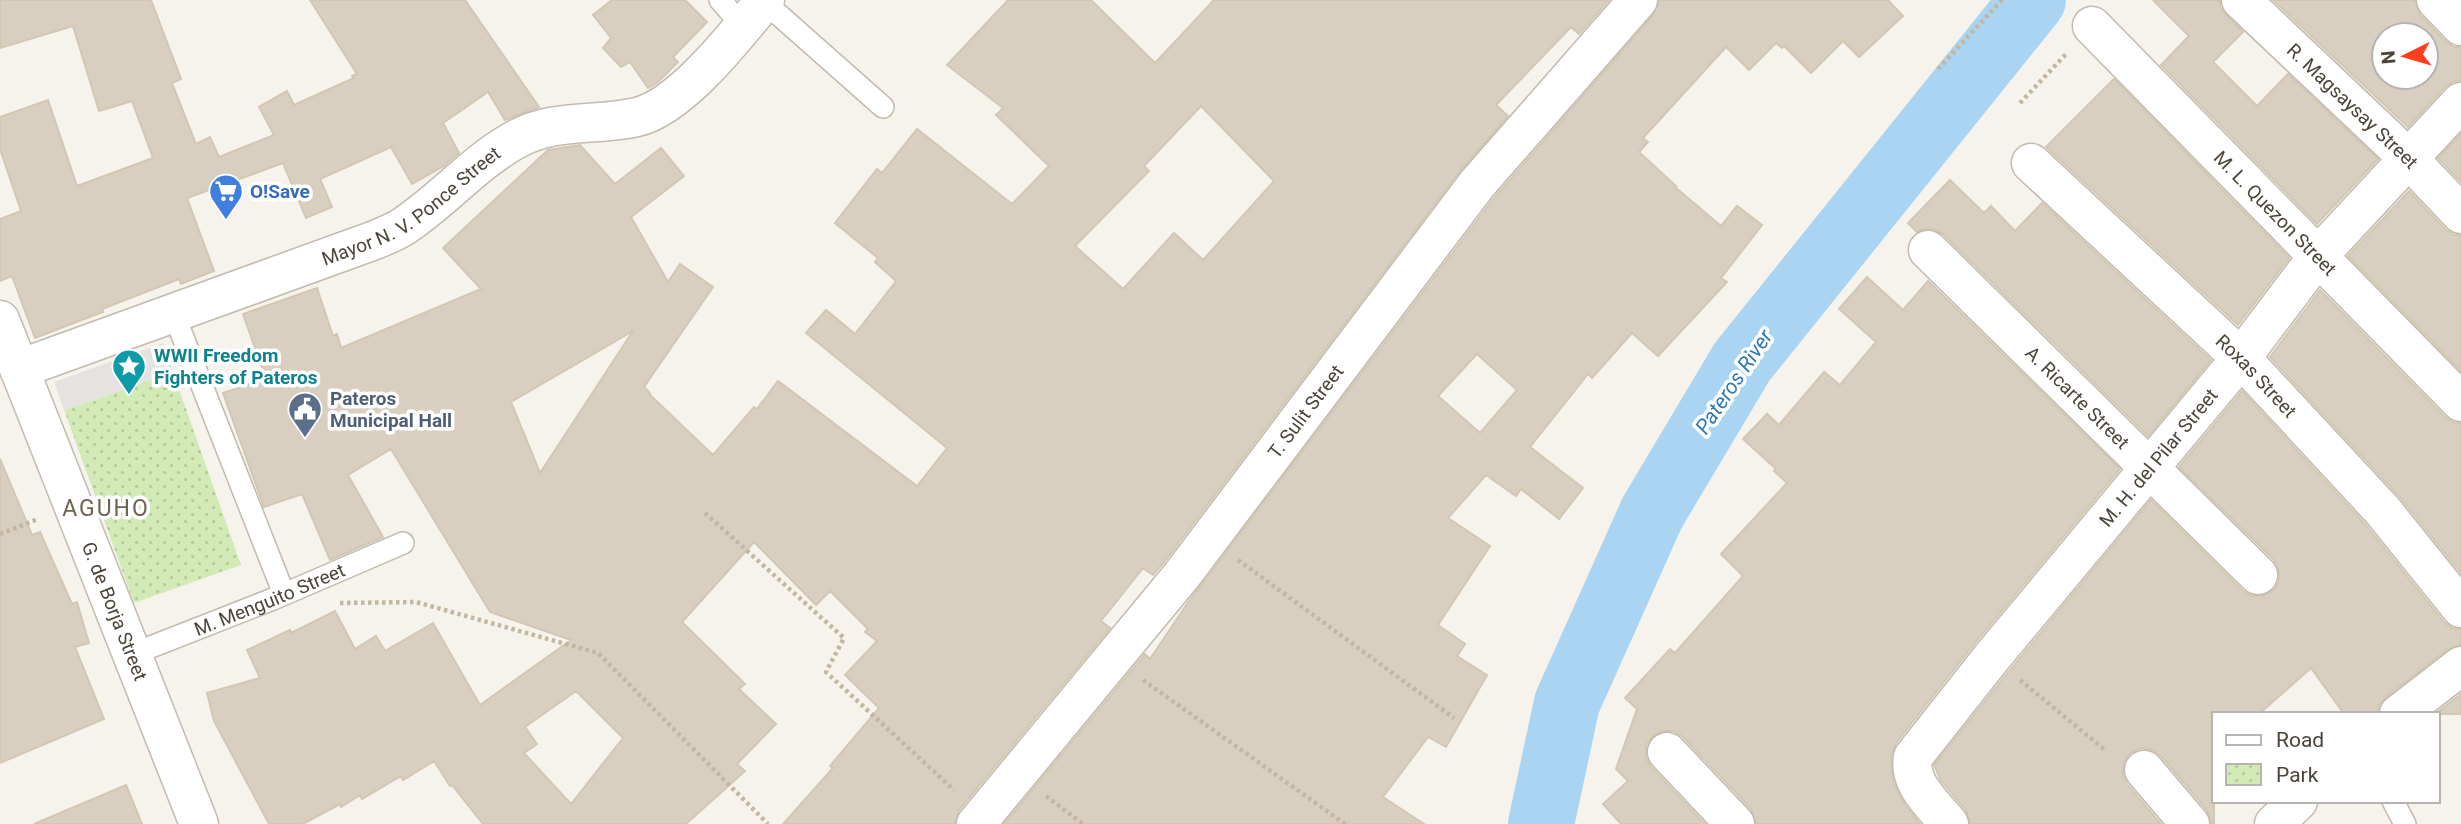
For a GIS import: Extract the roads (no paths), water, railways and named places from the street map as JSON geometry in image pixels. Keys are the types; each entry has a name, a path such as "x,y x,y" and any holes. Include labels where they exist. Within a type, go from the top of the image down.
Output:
{"street":[{"name":"T. Sulit Street","path":"967,808 1017,775 1114,659 1209,539 1477,184 1638,0"},
{"name":"R. Magsaysay Street","path":"2241,0 2408,158 2461,214"},
{"path":"2436,0 2461,26"},
{"name":"Mayor N. V. Ponce Street","path":"19,369 375,240 402,227 511,142 535,130 559,124 639,117 662,107 688,87 748,7"},
{"name":"M. L. Quezon Street","path":"2092,26 2461,402"},
{"name":"M. H. del Pilar Street","path":"1949,824 1914,780 1911,768 1913,757 1992,657 2241,358 2318,256 2461,102"},
{"name":"Roxas Street","path":"2031,163 2241,358 2383,511 2461,608"},
{"name":"A. Ricarte Street","path":"1928,250 2258,575"},
{"name":"G. de Borja Street","path":"1,326 199,824"},
{"path":"2402,712 2461,666"},
{"path":"1667,752 1735,824"},
{"path":"2144,770 2190,824"},
{"path":"2274,824 2296,803"}],"lane":[{"path":"748,7 779,15 883,107"},
{"path":"173,312 284,594"},
{"name":"M. Menguito Street","path":"133,654 403,543"},
{"path":"2394,803 2405,824"}],"waterway":[{"name":"Pateros River","path":"1541,824 1567,703 1652,513 1742,362 2033,0"}],"place":[{"name":"O!Save","path":"226,221"},
{"name":"WWII Freedom Fighters of Pateros","path":"129,396"},
{"name":"Pateros Municipal Hall","path":"305,439"}],"district":[{"name":"AGUHO","path":"106,508"}]}
